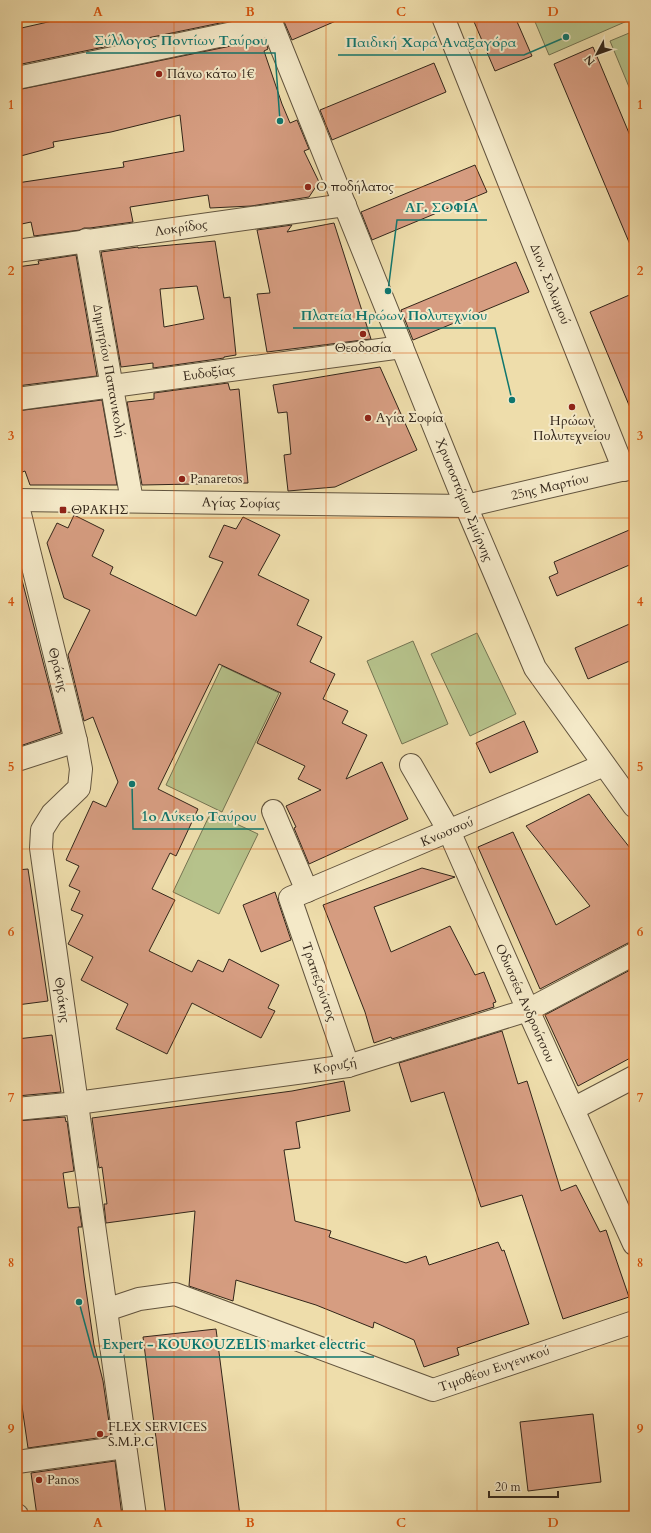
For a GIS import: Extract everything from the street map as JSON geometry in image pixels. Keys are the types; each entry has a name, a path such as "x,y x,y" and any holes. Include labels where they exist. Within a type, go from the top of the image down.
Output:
{"street":[{"name":"Διον. Σολωμού","path":"443,17 629,469"},
{"path":"17,78 271,21"},
{"name":"Χρυσοστόμου Σμύρνης","path":"271,21 466,506 535,668 634,806"},
{"name":"Λοκρίδος","path":"17,251 86,240 345,205"},
{"name":"Δημητρίου Παπανικολή","path":"86,240 132,501"},
{"name":"Ευδοξίας","path":"17,399 402,347"},
{"name":"25ης Μαρτίου","path":"466,506 629,469"},
{"name":"Αγίας Σοφίας","path":"17,501 132,501 466,506"},
{"name":"Θράκης","path":"17,501 82,769 79,788 52,814 42,830 41,848 135,1516"},
{"path":"17,760 76,741"},
{"name":"Οδυσσέα Ανδρούτσου","path":"411,765 449,831 634,1244"},
{"name":"Κνωσσού","path":"298,895 604,765"},
{"name":"Τραπεζούντος","path":"273,811 348,1066"},
{"name":"Κορυζή","path":"17,1109 77,1103 348,1066 528,1010 634,954"},
{"path":"573,1109 634,1077"},
{"name":"Τιμοθέου Ευγενικού","path":"106,1310 139,1299 175,1294 433,1390 634,1322"},
{"path":"17,1462 125,1447"}],"green space":[{"path":"533,17 634,17 634,18 549,55"},
{"path":"634,31 634,99 610,41"},
{"path":"477,633 516,714 470,736 431,654"},
{"path":"413,641 448,724 402,744 367,661"},
{"path":"222,666 279,693 222,812 166,785"},
{"path":"211,812 258,834 219,914 173,892"}],"building":[{"path":"70,17 249,17 17,65 17,29"},
{"path":"282,17 345,17 292,40"},
{"path":"472,17 515,17 532,56 495,71"},
{"path":"265,39 268,49 264,51 282,104 290,123 297,120 309,149 304,151 319,182 309,197 251,206 210,208 208,195 130,207 133,222 34,236 31,222 17,225 17,183 124,167 123,162 184,151 180,115 111,132 53,142 54,147 17,157 17,90"},
{"path":"593,47 634,145 634,254 554,64"},
{"path":"434,63 446,92 332,140 320,110"},
{"path":"475,165 487,192 372,240 361,212"},
{"path":"334,223 371,339 267,352 257,294 270,293 257,230 292,225 287,232"},
{"path":"215,241 224,298 230,297 236,355 153,368 153,363 121,367 101,252","holes":["197,286 204,319 164,327 160,289"]},
{"path":"76,255 97,376 17,386 17,267 39,264 38,261"},
{"path":"516,262 529,292 413,340 401,310"},
{"path":"634,293 634,417 590,312"},
{"path":"380,367 417,450 335,487 288,491 284,455 291,454 287,412 278,413 273,385"},
{"path":"228,383 230,390 239,389 248,483 142,485 127,402 154,399 154,393"},
{"path":"102,400 117,485 30,485 25,471 17,474 17,411"},
{"path":"74,515 104,530 92,556 113,567 110,574 196,616 223,562 209,557 224,525 236,529 243,517 280,535 258,575 309,600 297,625 322,637 310,662 335,674 323,699 348,711 342,723 367,735 346,779 382,762 408,819 309,864 294,828 296,827 286,806 321,790 298,779 305,766 257,743 281,693 219,664 158,789 198,809 176,856 170,853 152,889 175,900 149,951 192,972 198,960 223,972 229,959 279,985 268,1008 275,1011 261,1038 192,1003 167,1054 116,1029 128,1004 81,980 93,957 68,944 83,915 71,910 80,891 69,886 79,866 66,860 93,801 106,807 118,782 93,717 84,721 68,655 90,610 64,598 47,543 57,523 68,528"},
{"path":"634,528 634,563 557,596 549,577 558,573 554,562"},
{"path":"22,580 61,732 17,747 17,581"},
{"path":"634,622 634,659 588,679 575,648"},
{"path":"524,721 538,752 490,773 476,743"},
{"path":"589,794 634,853 634,942 628,943 540,989 478,847 513,832 556,925 590,906 526,826"},
{"path":"422,868 455,877 374,907 391,952 450,926 475,975 484,972 496,1002 493,1003 494,1007 392,1039 391,1037 374,1043 365,1012 323,905"},
{"path":"28,869 48,1001 17,1005 17,870"},
{"path":"275,892 291,940 261,952 243,905"},
{"path":"634,968 634,1056 578,1086 545,1015"},
{"path":"502,1031 518,1084 527,1081 561,1191 576,1185 600,1232 606,1230 629,1297 563,1319 522,1195 481,1207 444,1092 411,1102 399,1063"},
{"path":"52,1035 61,1092 17,1096 17,1039"},
{"path":"344,1081 350,1111 296,1122 300,1148 284,1150 295,1221 331,1231 329,1237 406,1263 426,1256 429,1265 498,1242 502,1251 504,1250 529,1324 457,1348 459,1355 424,1367 414,1340 374,1322 373,1328 316,1305 236,1280 233,1301 189,1286 195,1211 106,1223 104,1204 107,1204 102,1167 99,1168 92,1118 292,1091"},
{"path":"65,1117 66,1122 67,1121 74,1171 63,1173 68,1208 79,1207 82,1227 78,1227 84,1276 94,1345 103,1381 111,1436 28,1448 17,1372 17,1121"},
{"path":"216,1329 240,1516 166,1516 143,1337"},
{"path":"593,1414 601,1482 528,1491 520,1422"},
{"path":"115,1461 122,1516 37,1516 31,1473"}],"place":[{"name":"Παιδική Χαρά Αναξαγόρα","path":"566,37"},
{"name":"Πάνω κάτω 1€","path":"159,74"},
{"name":"Σύλλογος Ποντίων Ταύρου","path":"280,121"},
{"name":"Ο ποδήλατος","path":"308,187"},
{"name":"ΑΓ. ΣΟΦΙΑ","path":"388,291"},
{"name":"Θεοδοσία","path":"363,334"},
{"name":"Πλατεία Ηρώων Πολυτεχνίου","path":"512,400"},
{"name":"Ηρώων Πολυτεχνείου","path":"572,407"},
{"name":"Αγία Σοφία","path":"368,418"},
{"name":"Panaretos","path":"182,479"},
{"name":"ΘΡΑΚΗΣ","path":"63,510"},
{"name":"1ο Λύκειο Ταύρου","path":"132,784"},
{"name":"Expert - KOUKOUZELIS market electric","path":"79,1302"},
{"name":"FLEX SERVICES S.M.P.C","path":"100,1434"},
{"name":"Panos","path":"39,1480"}]}
